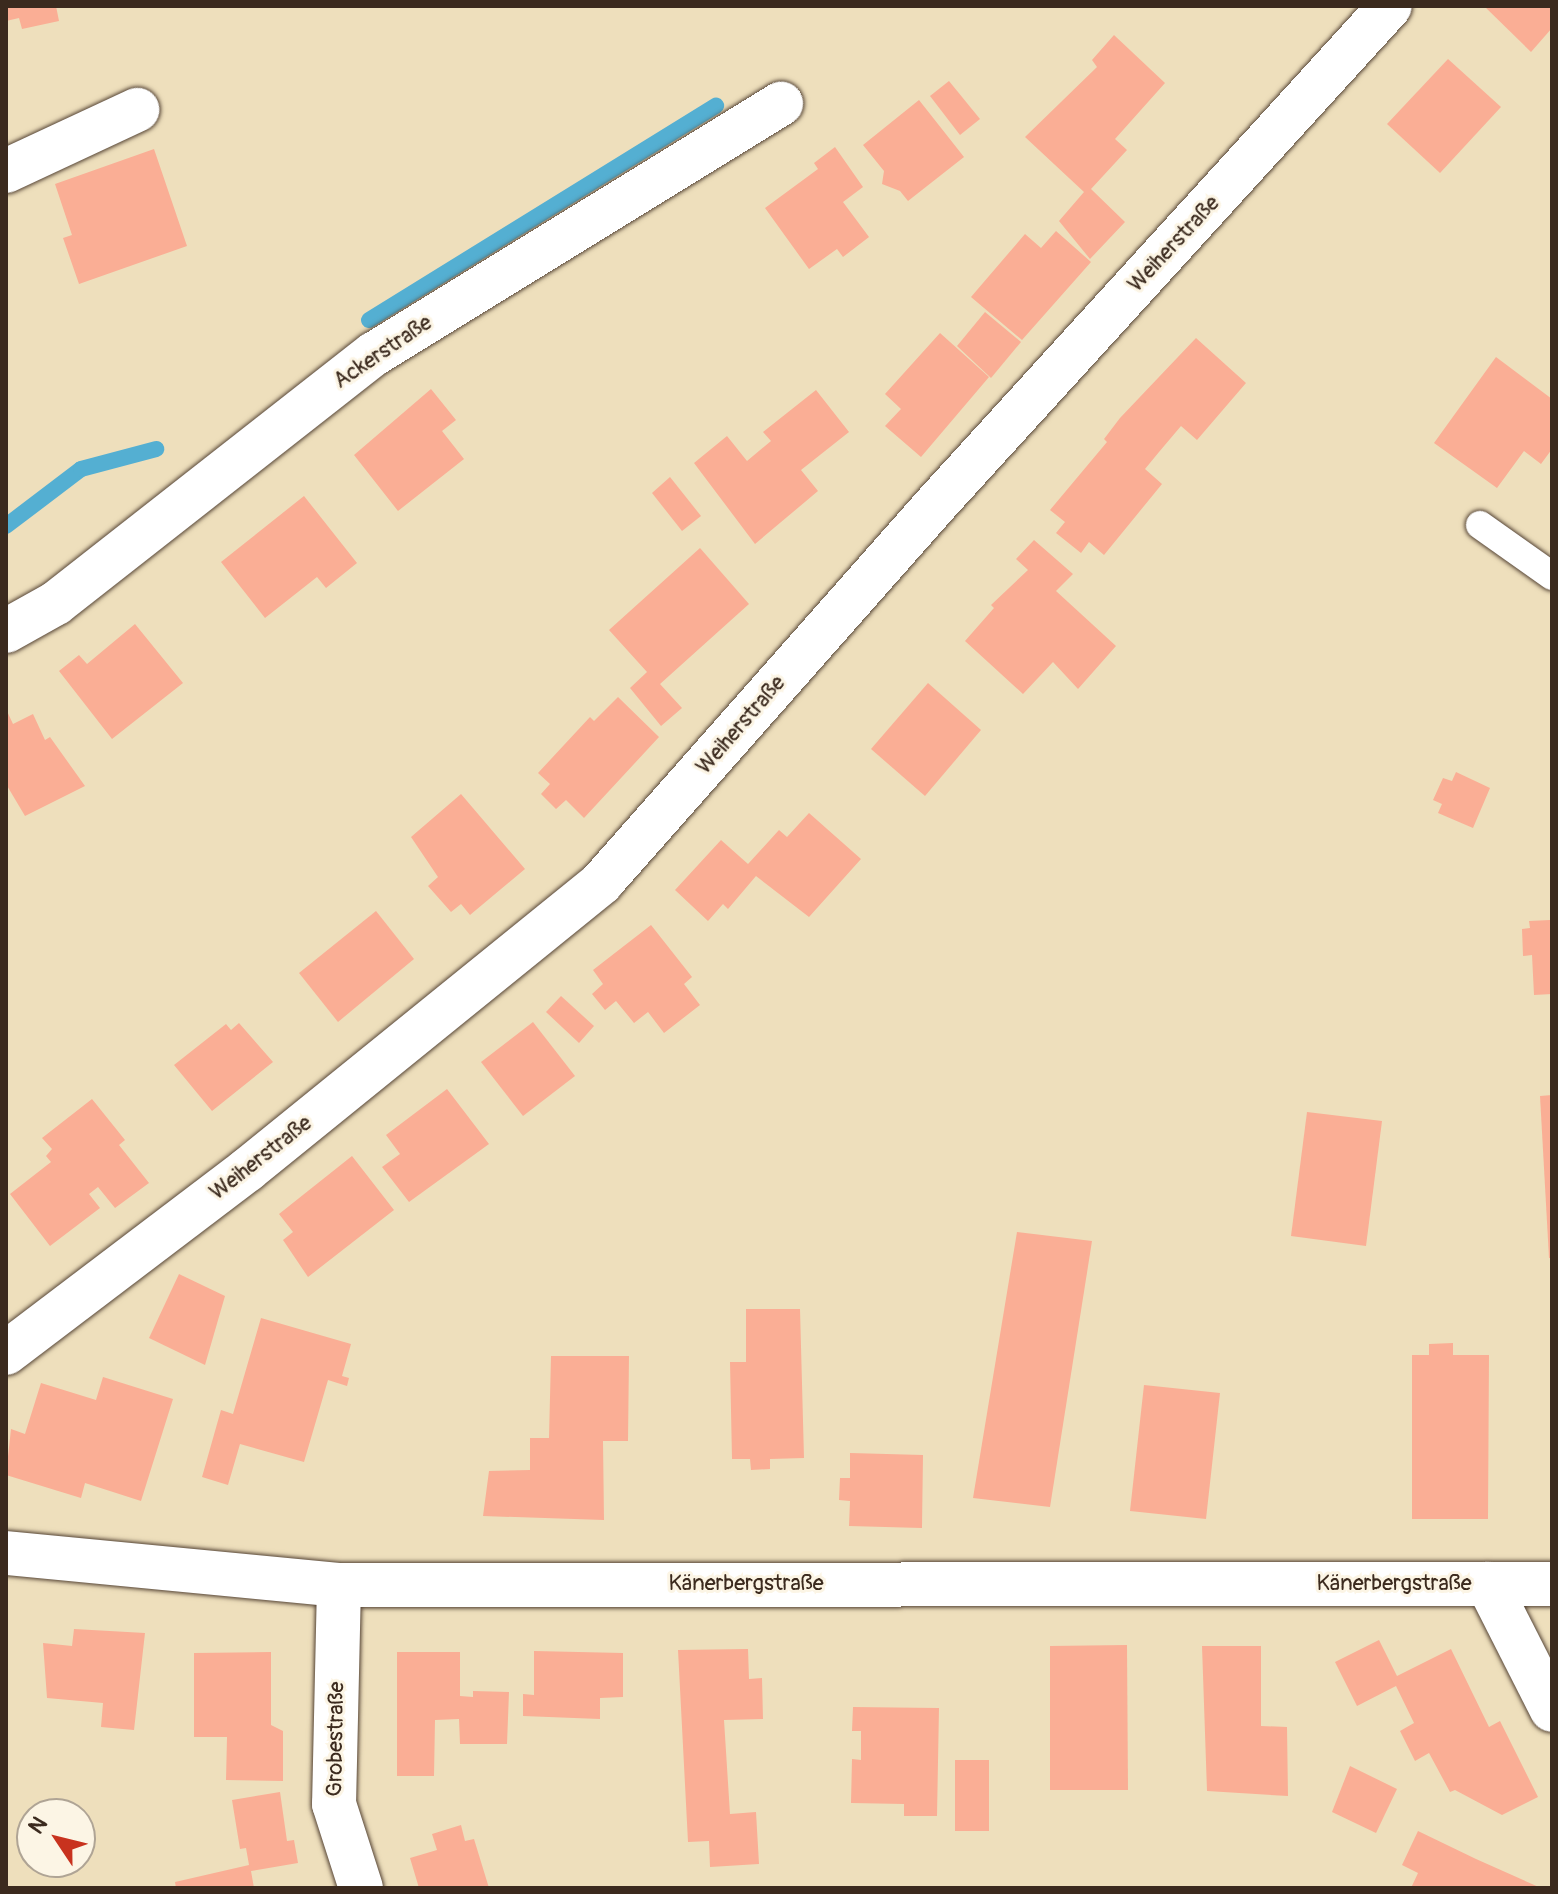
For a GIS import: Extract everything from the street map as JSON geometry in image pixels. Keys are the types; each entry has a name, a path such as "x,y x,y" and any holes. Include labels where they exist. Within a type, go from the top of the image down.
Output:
{"street":[{"name":"Weiherstraße","path":"6,1353 247,1170 601,883 937,503 1390,6"},
{"name":"Ackerstraße","path":"6,631 56,603 374,354 781,104"},
{"path":"6,171 137,110"},
{"name":"Känerbergstraße","path":"6,1553 339,1585 1552,1584"},
{"name":"Känerbergstraße","path":"1488,1584 1552,1710"},
{"name":"Grobestraße","path":"339,1585 334,1804 361,1888"}],"lane":[{"path":"1480,525 1552,576"}],"building":[{"path":"6,6 56,6 59,21 22,29 19,18 6,21"},
{"path":"1484,6 1552,6 1552,28 1531,52"},
{"path":"1114,35 1165,83 1115,139 1127,150 1091,189 1125,222 1090,259 1059,221 1084,192 1025,137 1097,67 1092,60"},
{"path":"1448,59 1501,107 1440,173 1387,124"},
{"path":"949,81 980,119 960,135 930,96"},
{"path":"919,100 964,157 908,201 900,191 882,184 884,171 863,145"},
{"path":"835,147 863,187 843,202 869,237 843,257 837,249 809,269 765,208 818,169 814,163"},
{"path":"154,149 187,246 79,284 63,238 72,235 55,184"},
{"path":"1056,231 1091,262 1022,340 971,297 1025,234 1041,248"},
{"path":"985,312 1021,342 991,378 957,346"},
{"path":"940,333 989,377 921,457 885,426 901,409 885,394"},
{"path":"1196,338 1246,383 1197,440 1181,426 1159,452 1145,469 1162,484 1104,555 1089,542 1081,553 1056,533 1065,522 1050,510 1107,442 1104,439 1120,418"},
{"path":"1496,357 1552,399 1552,449 1541,464 1524,451 1497,488 1434,443"},
{"path":"431,389 456,420 442,431 464,459 398,511 354,455"},
{"path":"816,390 849,432 801,470 818,491 755,544 694,463 727,436 747,461 771,441 763,432"},
{"path":"670,477 701,516 682,531 652,493"},
{"path":"304,496 357,563 326,588 317,577 265,618 221,562"},
{"path":"1034,540 1073,574 1056,591 1116,646 1078,689 1053,662 1023,694 965,641 994,608 991,605 1028,570 1016,559"},
{"path":"700,548 749,604 660,684 682,708 661,726 630,688 647,672 609,630"},
{"path":"135,624 183,683 112,739 59,671 79,655 87,664"},
{"path":"928,683 981,730 925,796 871,749"},
{"path":"618,697 659,737 584,818 566,800 556,809 541,794 550,784 538,773 590,717 594,721"},
{"path":"6,709 13,724 33,714 45,740 50,737 85,786 25,816 6,784"},
{"path":"1456,772 1490,788 1473,828 1438,813 1442,804 1433,800 1443,778 1452,781"},
{"path":"461,794 525,869 470,915 461,904 451,912 428,886 438,877 411,837"},
{"path":"809,813 861,859 809,917 756,876 728,909 723,904 708,921 675,890 721,840 748,864 779,830 787,837"},
{"path":"1552,907 1552,994 1534,995 1532,955 1523,956 1522,929 1530,928 1529,921 1550,920"},
{"path":"376,911 414,959 338,1022 299,973"},
{"path":"651,925 692,977 684,984 700,1005 664,1033 648,1012 634,1023 616,1001 605,1010 592,994 603,984 593,970"},
{"path":"561,996 594,1026 579,1043 546,1012"},
{"path":"533,1022 575,1076 523,1116 481,1062"},
{"path":"239,1023 273,1062 212,1111 174,1065 226,1024 231,1030"},
{"path":"447,1089 489,1144 409,1202 382,1167 400,1154 386,1135"},
{"path":"1552,1095 1552,1258 1549,1258 1540,1096"},
{"path":"92,1099 125,1140 119,1145 149,1183 115,1208 98,1187 89,1194 100,1208 50,1246 10,1194 51,1162 46,1156 52,1149 42,1138"},
{"path":"1307,1112 1382,1121 1366,1246 1291,1236"},
{"path":"352,1156 394,1210 308,1277 283,1240 293,1232 279,1214"},
{"path":"1017,1232 1092,1241 1050,1507 973,1498"},
{"path":"179,1274 225,1296 205,1365 149,1338"},
{"path":"746,1309 800,1309 804,1458 770,1459 770,1469 751,1470 750,1459 732,1459 730,1362 746,1362"},
{"path":"261,1318 351,1344 342,1376 349,1378 347,1386 328,1380 304,1462 240,1444 228,1485 202,1477 221,1410 233,1414"},
{"path":"1453,1343 1453,1355 1489,1355 1488,1519 1412,1519 1412,1355 1429,1355 1429,1344"},
{"path":"551,1356 629,1356 628,1441 603,1441 604,1520 483,1516 489,1471 530,1470 530,1438 549,1438"},
{"path":"103,1377 173,1399 141,1501 85,1483 81,1498 6,1475 11,1429 25,1434 41,1383 96,1400"},
{"path":"1144,1385 1220,1393 1206,1519 1130,1511"},
{"path":"850,1453 923,1455 922,1528 849,1526 850,1501 839,1500 840,1478 850,1478"},
{"path":"74,1629 145,1633 134,1730 101,1727 103,1703 47,1698 43,1643 72,1646"},
{"path":"1379,1640 1397,1676 1451,1649 1489,1727 1500,1721 1538,1797 1502,1815 1455,1790 1450,1792 1429,1753 1415,1761 1400,1731 1414,1723 1396,1686 1357,1706 1335,1662"},
{"path":"1127,1645 1128,1790 1050,1790 1050,1646"},
{"path":"1202,1646 1261,1646 1261,1726 1287,1727 1288,1796 1207,1791"},
{"path":"748,1649 749,1679 762,1678 763,1719 724,1720 730,1814 756,1812 759,1864 710,1867 709,1841 688,1842 678,1650"},
{"path":"534,1651 623,1653 623,1697 600,1698 600,1719 523,1716 523,1694 534,1695"},
{"path":"271,1652 271,1725 283,1731 283,1781 226,1780 227,1737 194,1737 194,1653"},
{"path":"397,1652 460,1652 460,1696 473,1697 473,1691 509,1692 507,1744 460,1744 459,1719 435,1720 434,1776 397,1776"},
{"path":"853,1707 939,1708 937,1816 904,1816 904,1804 851,1803 852,1759 861,1760 861,1731 852,1731"},
{"path":"955,1760 989,1760 989,1831 955,1831"},
{"path":"1350,1766 1397,1789 1376,1833 1332,1812"},
{"path":"280,1792 287,1841 294,1840 298,1863 251,1871 254,1888 176,1888 175,1882 249,1865 246,1848 240,1849 232,1800"},
{"path":"461,1825 465,1841 474,1839 489,1888 419,1888 410,1858 437,1850 432,1834"},
{"path":"1418,1831 1541,1888 1411,1888 1418,1873 1402,1865"}],"waterway":[{"path":"369,320 716,106"},
{"path":"6,526 81,469 156,449"}]}
